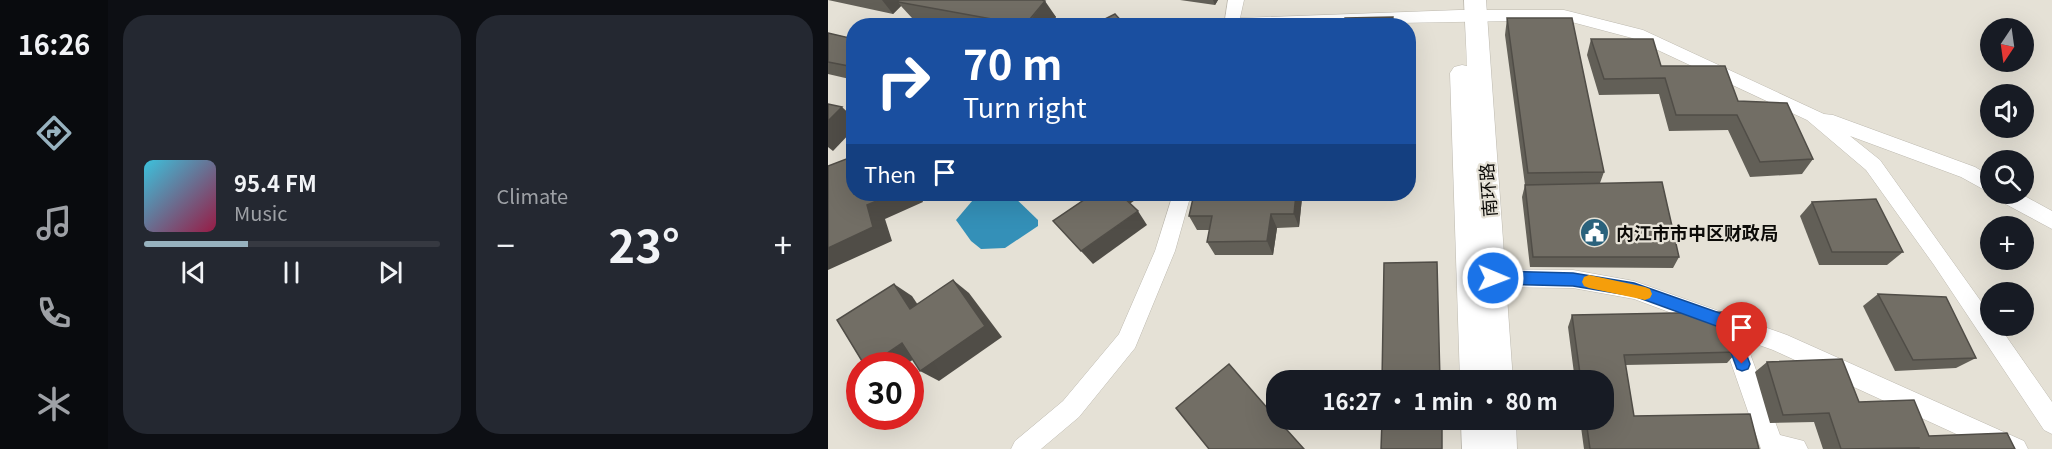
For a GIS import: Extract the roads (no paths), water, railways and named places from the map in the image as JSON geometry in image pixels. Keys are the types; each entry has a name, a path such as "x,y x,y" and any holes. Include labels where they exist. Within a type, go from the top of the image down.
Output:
{"main road":[{"name":"南环路","path":"1467,8 1482,278 1496,370"},
{"name":"南环路","path":"1476,370 1482,278"},
{"path":"1477,430 1478,449"},
{"path":"1500,430 1501,449"}],"street":[{"path":"1232,18 1236,0"},
{"path":"1328,18 1467,8 1564,15 1637,34 1813,115 1968,172 1980,179"},
{"path":"1813,115 1873,165 1941,259 2052,422"},
{"path":"1023,449 1071,410 1127,341 1165,251 1180,201"},
{"path":"2022,204 2052,221"},
{"path":"1482,278 1573,279 1634,290 1779,342 2016,449"},
{"path":"1728,323 1772,447 1796,449"}],"water":[{"path":"972,201 1018,201 1038,220 1038,226 1005,248 981,249 971,241 956,220"}],"place":[{"name":"内江市市中区财政局","path":"1595,232"}]}
